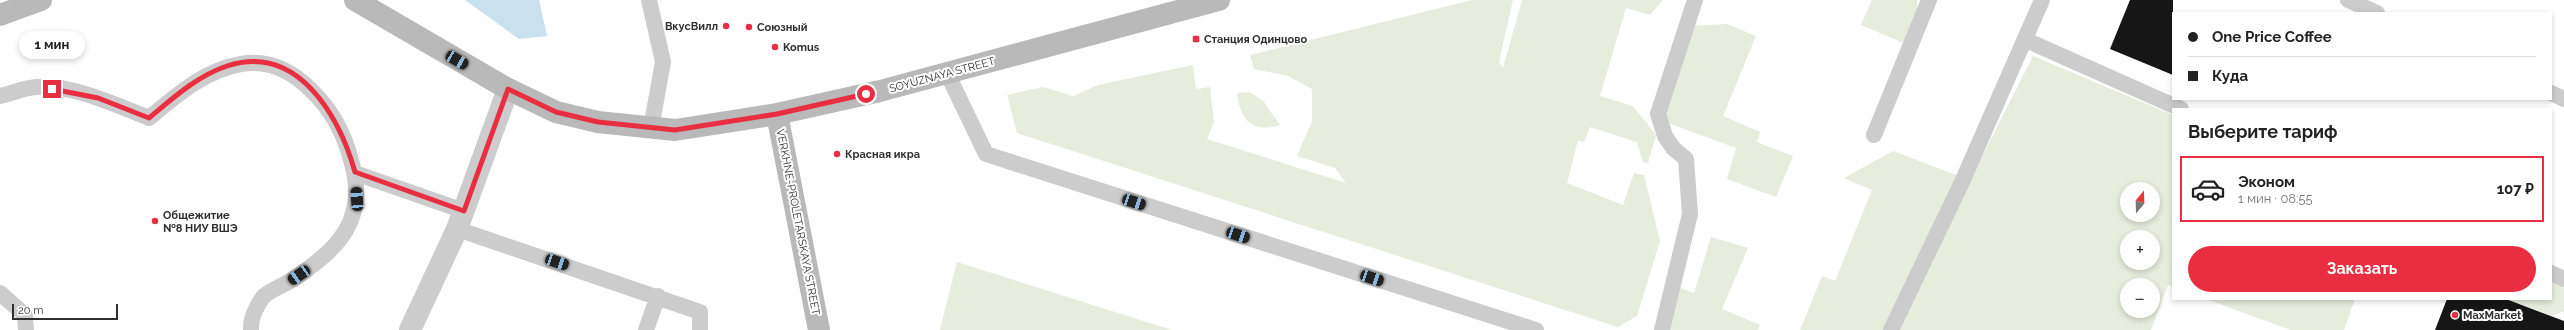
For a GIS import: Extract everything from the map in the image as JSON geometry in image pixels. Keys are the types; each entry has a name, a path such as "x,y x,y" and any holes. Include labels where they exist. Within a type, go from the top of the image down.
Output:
{"street":[{"path":"0,15 40,0"},
{"name":"SOYUZNAYA STREET","path":"356,0 508,89 556,112 598,122 675,130 777,114 947,73 1219,0"},
{"path":"410,330 460,220 508,89"},
{"name":"VERKHNE-PROLETARSKAYA STREET","path":"777,114 819,330"}],"lane":[{"path":"649,0 663,62 650,128"},
{"path":"1662,330 1690,214 1686,159 1673,148 1665,136 1658,114 1695,0"},
{"path":"1874,135 1929,0"},
{"path":"1891,330 1962,182 2026,40 2042,0"},
{"path":"2348,0 2375,12"},
{"path":"2026,40 2179,108"},
{"path":"0,96 37,87 67,91 98,98 149,118 197,81 227,66 253,61 281,67 301,80 322,100 336,121 355,172 357,199 352,223 336,245 312,266 264,296 250,320 251,330"},
{"path":"947,73 986,154 1536,330"},
{"path":"2552,93 2564,99"},
{"path":"355,172 460,220 700,312 700,330"},
{"path":"2552,273 2564,279"},
{"path":"0,293 25,315 26,330"},
{"path":"646,330 658,296"}],"green space":[{"path":"1472,0 1513,0 1499,62 1503,68 1522,0 1663,0 1650,15 1626,8 1600,96 1633,106 1656,135 1648,163 1643,162 1637,142 1590,127 1584,142 1578,140 1567,183 1623,205 1634,173 1644,175 1660,241 1637,316 1618,327 1017,133 1007,95 1043,87 1073,96 1098,85 1193,65 1196,89 1210,87 1214,122 1207,139 1346,183 1335,168 1297,156 1312,121 1312,89 1288,76 1254,69 1250,55"},
{"path":"1872,0 1917,0 1917,12 1906,44 1861,25"},
{"path":"1727,24 1756,36 1723,116 1760,132 1757,142 1793,156 1776,197 1727,179 1736,148 1671,124 1665,117 1693,26"},
{"path":"2033,56 2172,115 2172,287 2168,285 2160,306 2160,278 2120,278 2120,318 2156,318 2151,330 1894,330"},
{"path":"1250,92 1264,102 1280,125 1262,128 1255,126 1245,117 1241,111 1237,93"},
{"path":"1893,151 1959,176 1889,330 1800,330 1822,276 1835,281 1872,190 1844,178"},
{"path":"1711,237 1748,248 1722,309 1760,325 1758,330 1662,330 1674,286 1694,293"},
{"path":"957,262 1172,330 940,330"},
{"path":"2552,275 2564,280 2564,311 2552,316 2509,300 2552,300"},
{"path":"2209,300 2355,300 2344,330 2291,330"}],"water":[{"path":"465,0 539,0 547,36 519,39"}],"building":[{"path":"2130,0 2173,0 2172,75 2110,49"},
{"path":"2447,300 2509,300 2564,321 2564,330 2435,330"}],"place":[{"name":"ВкусВилл","path":"726,26"},
{"name":"Союзный","path":"749,27"},
{"name":"Станция Одинцово","path":"1196,39"},
{"name":"Komus","path":"775,47"},
{"name":"Красная икра","path":"837,154"},
{"name":"Общежитие №8 НИУ ВШЭ","path":"155,221"},
{"name":"MaxMarket","path":"2455,315"}],"route":[{"path":"52,89 98,98 149,118 175,96 197,81 227,66 253,61 281,67 301,80 322,100 336,121 348,149 355,172 464,211 508,89 556,112 598,122 675,130 777,114 866,94"}]}
